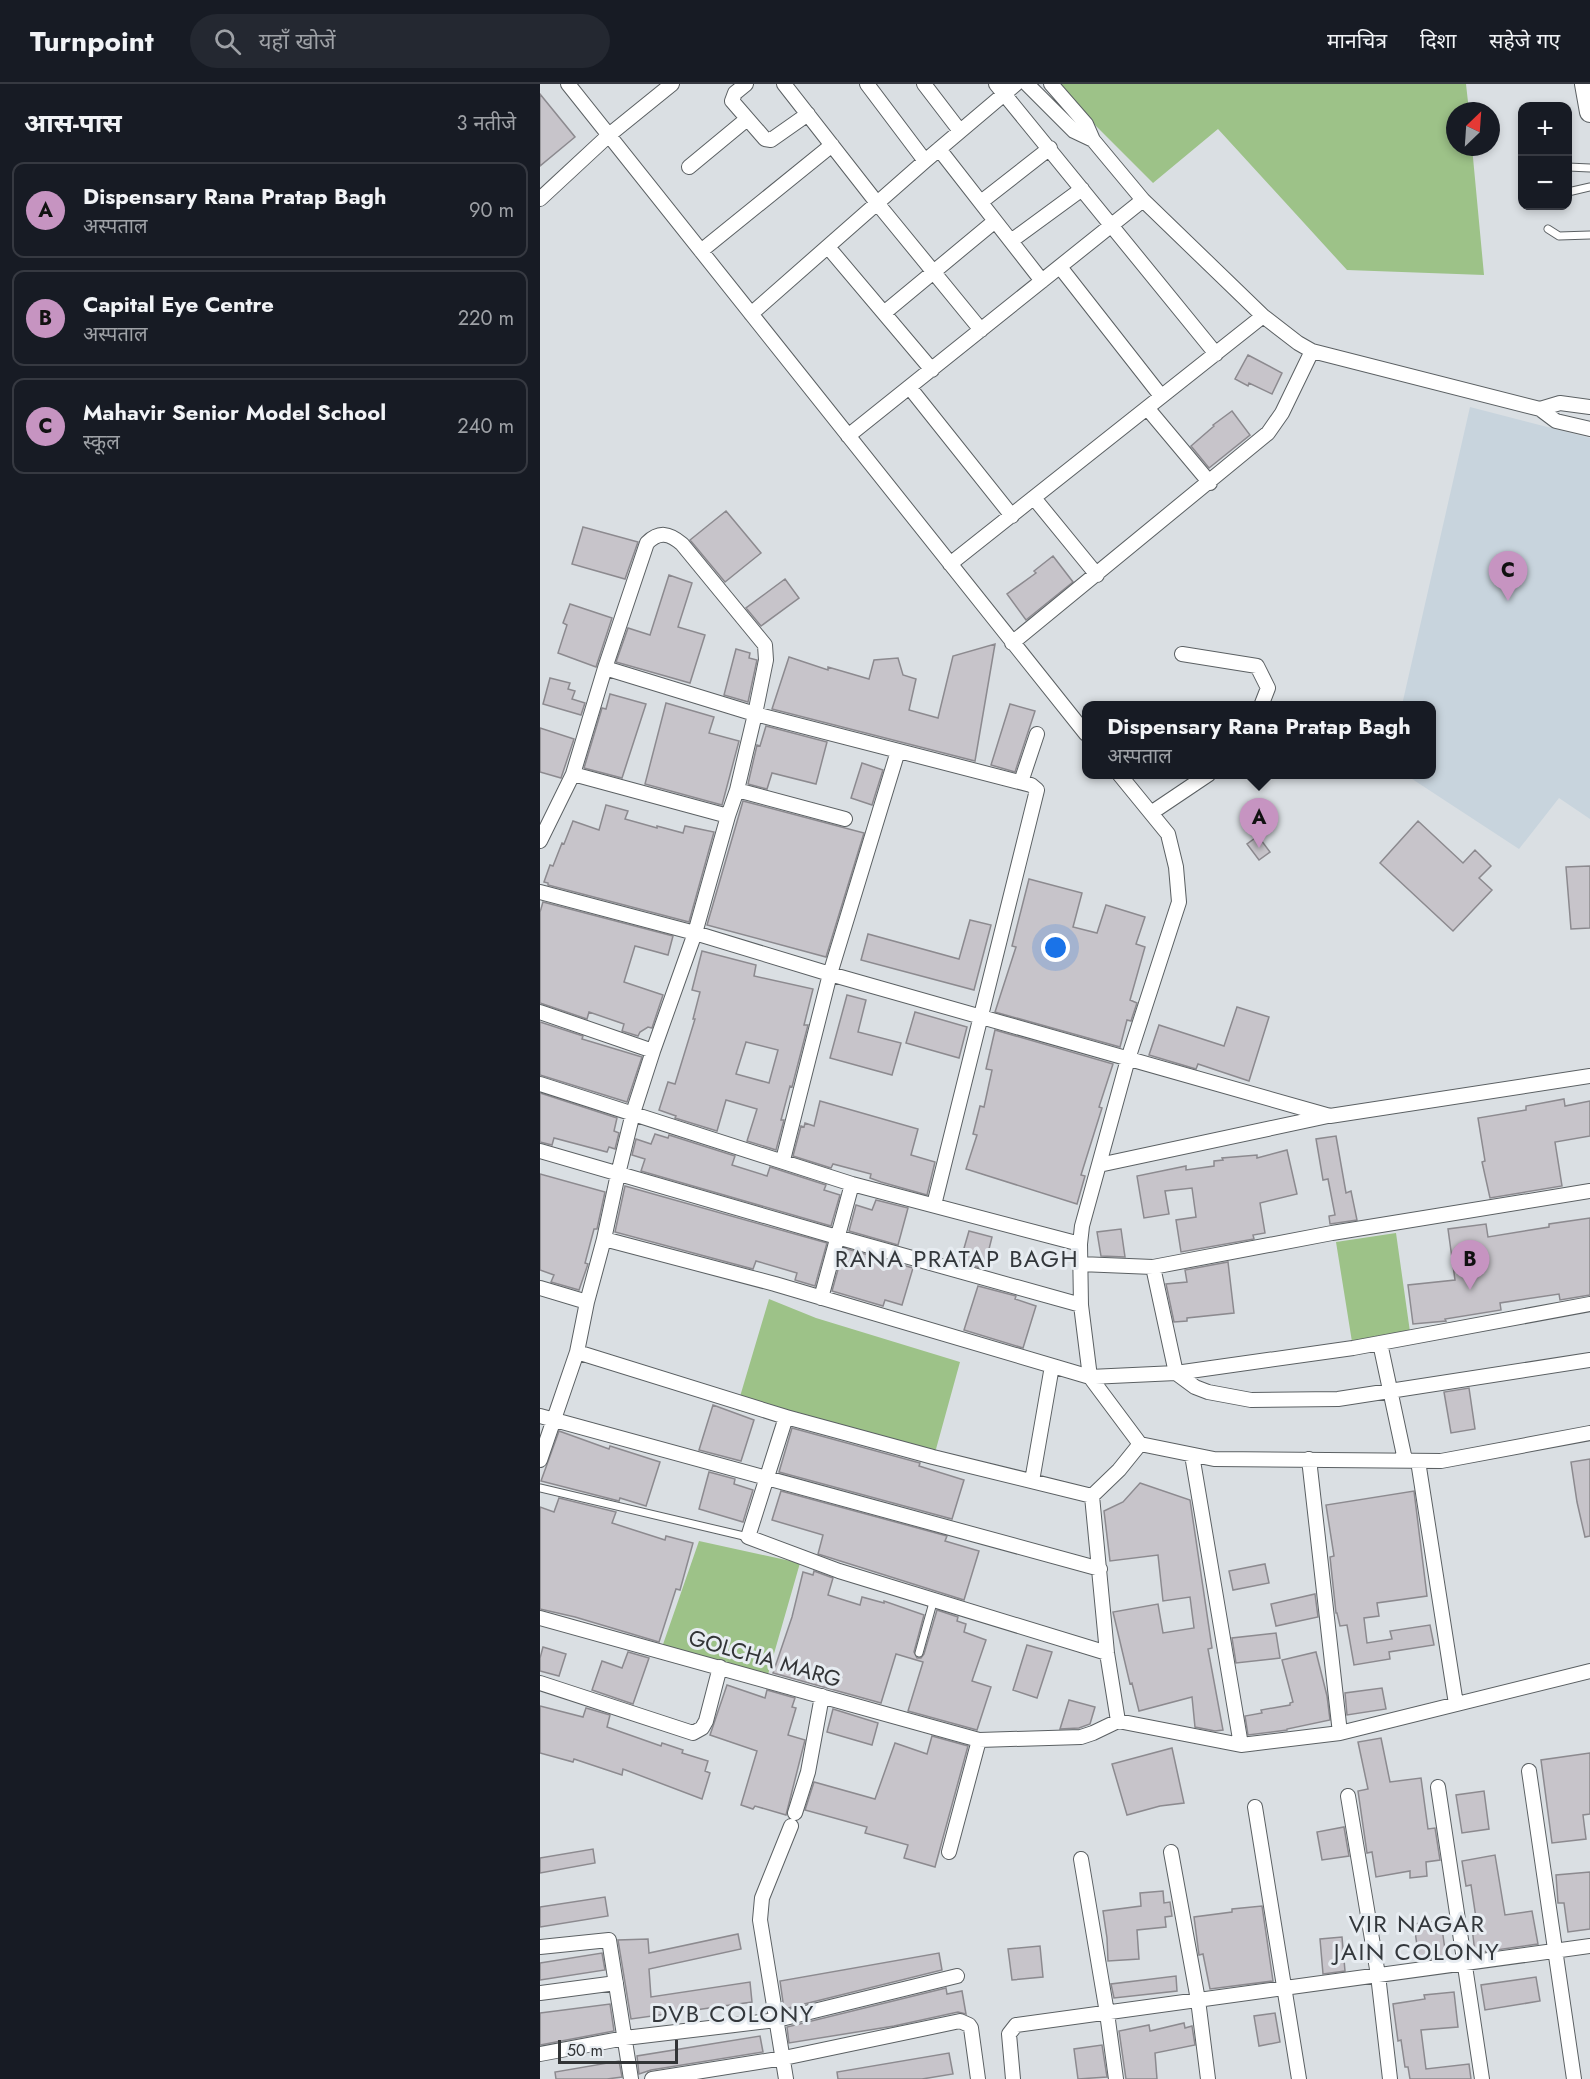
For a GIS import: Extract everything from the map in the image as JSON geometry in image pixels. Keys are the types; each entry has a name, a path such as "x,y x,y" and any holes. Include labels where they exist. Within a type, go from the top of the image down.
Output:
{"main road":[{"path":"1585,84 1590,112"}],"street":[{"path":"568,84 1082,729"},
{"path":"540,199 609,135 672,84"},
{"path":"746,84 735,93 732,101 765,139 769,140 807,114"},
{"path":"784,84 981,330"},
{"path":"867,84 925,161"},
{"path":"924,84 960,131"},
{"path":"751,314 960,131 1000,88 1016,84"},
{"path":"1027,84 1074,131 1093,140"},
{"path":"1051,84 1086,124 1093,140 1143,200 1263,316 1298,344 1312,351 1540,409 1556,421 1590,429"},
{"path":"1000,88 1216,354"},
{"path":"689,167 747,118"},
{"path":"701,251 832,146"},
{"path":"981,202 1050,148"},
{"path":"939,149 1042,281"},
{"path":"1011,242 1082,189"},
{"path":"848,436 1143,200"},
{"path":"884,313 995,221"},
{"path":"828,247 932,370"},
{"path":"1060,267 1161,396"},
{"path":"950,564 1263,316"},
{"path":"1012,644 1268,433 1277,423 1312,351"},
{"path":"910,388 1012,516"},
{"path":"1540,409 1560,403 1590,407"},
{"path":"1148,409 1210,483"},
{"path":"1034,498 1096,575"},
{"path":"540,841 573,774 647,543 654,536 673,537 682,544 765,645 766,660 737,790 695,933 633,1113 604,1239 586,1302 578,1352 540,1460"},
{"path":"1182,654 1257,666 1268,688 1263,701"},
{"path":"606,668 755,714 1034,787 1037,793 934,1205"},
{"path":"1021,782 1037,734"},
{"path":"783,1160 830,974 898,751"},
{"path":"573,774 728,816"},
{"path":"1123,779 1168,834 1176,867 1179,902 1128,1059 1082,1226 1081,1305 1090,1377 1140,1444 1214,1459 1441,1461 1590,1433"},
{"path":"1151,813 1202,779"},
{"path":"737,790 845,819"},
{"path":"540,892 695,933 830,974 1330,1116"},
{"path":"540,1012 653,1052"},
{"path":"1099,1166 1330,1116 1590,1076"},
{"path":"540,1084 852,1184 1080,1244"},
{"path":"540,1151 1081,1305"},
{"path":"821,1298 852,1184"},
{"path":"1080,1264 1153,1267 1332,1233 1590,1191"},
{"path":"604,1239 775,1284 1090,1377 1176,1373 1380,1343 1590,1304"},
{"path":"1153,1267 1176,1373 1195,1387 1208,1392 1251,1400 1338,1399 1590,1359"},
{"path":"540,1288 586,1302"},
{"path":"1380,1343 1390,1391 1411,1460 1456,1704"},
{"path":"578,1352 786,1417 933,1457 1092,1496"},
{"path":"1032,1481 1052,1366"},
{"path":"540,1416 1100,1569"},
{"path":"786,1417 748,1537 839,1571 1107,1653"},
{"path":"1092,1496 1119,1470 1140,1444"},
{"path":"1192,1455 1241,1745"},
{"path":"1309,1460 1340,1732"},
{"path":"1092,1496 1107,1653 1118,1720 1241,1745 1340,1732 1590,1671"},
{"name":"GOLCHA MARG","path":"540,1618 979,1740 1081,1737 1118,1720"},
{"path":"540,1683 693,1733 702,1728 706,1721 720,1667"},
{"path":"786,2079 760,1920 762,1898 793,1820 808,1772 822,1696"},
{"path":"949,1852 979,1740"},
{"path":"1529,1771 1574,2079"},
{"path":"1438,1787 1482,2079"},
{"path":"1348,1796 1378,1975 1390,2079"},
{"path":"1255,1807 1299,2079"},
{"path":"1170,1852 1198,2000 1208,2079"},
{"path":"1081,1859 1116,2079"},
{"path":"540,1947 609,1940 631,2079"},
{"path":"1013,2079 1010,2034 1016,2025 1590,1946"},
{"path":"540,2054 625,2038 777,2020 957,1976"},
{"path":"540,1993 616,1983"},
{"path":"652,2079 784,2058 960,2021 971,2028 978,2079"}],"lane":[{"path":"1572,167 1590,168"},
{"path":"1572,191 1590,187"},
{"path":"1548,229 1559,236 1590,235"},
{"path":"540,1488 748,1537"},
{"path":"919,1653 934,1599"}],"shaded area":[{"path":"1470,407 1590,438 1590,819 1559,798 1519,849 1412,779 1436,779 1436,701 1403,701"}],"green space":[{"path":"1054,84 1466,84 1468,102 1446,102 1446,156 1473,156 1484,275 1347,270 1218,129 1153,183"},
{"path":"1396,1233 1411,1339 1353,1348 1336,1242"},
{"path":"769,1299 816,1318 960,1362 933,1460 736,1410"},
{"path":"699,1541 800,1563 767,1678 660,1653"}],"building":[{"path":"540,94 575,137 540,166"},
{"path":"1248,355 1282,373 1272,394 1235,379"},
{"path":"1232,411 1250,435 1209,468 1191,446"},
{"path":"726,511 761,553 725,582 690,540"},
{"path":"583,527 638,542 625,579 572,564"},
{"path":"1053,556 1073,582 1026,620 1007,594 1036,573 1034,571"},
{"path":"669,575 692,583 678,627 705,635 690,683 616,662 628,628 650,635"},
{"path":"785,579 799,598 761,626 746,608"},
{"path":"570,604 612,618 596,667 558,653 567,625 563,623"},
{"path":"995,644 975,761 772,709 789,657 828,670 828,667 869,679 874,660 898,658 903,675 916,679 909,710 938,718 953,656"},
{"path":"736,649 750,653 749,658 757,660 748,702 724,695"},
{"path":"550,678 570,683 568,689 575,691 572,699 585,703 581,715 543,704"},
{"path":"610,694 646,704 622,778 584,768 602,708 606,709"},
{"path":"666,703 714,717 709,733 739,741 722,805 645,784"},
{"path":"1010,704 1035,711 1015,772 991,765"},
{"path":"766,726 827,742 816,784 772,773 767,789 748,784 757,745 760,746"},
{"path":"540,728 574,739 561,778 540,772"},
{"path":"862,763 883,770 872,805 851,798"},
{"path":"743,801 864,833 826,957 707,925"},
{"path":"606,805 628,811 625,819 657,828 657,826 683,833 685,826 714,832 689,922 548,885 544,882 550,865 553,866 573,821 599,830"},
{"path":"1418,821 1463,863 1475,850 1491,866 1479,878 1492,890 1453,931 1380,863"},
{"path":"1258,836 1270,852 1259,860 1247,844"},
{"path":"1590,866 1590,928 1571,929 1566,867"},
{"path":"1029,879 1082,893 1073,927 1097,933 1106,905 1145,917 1136,944 1145,947 1130,1000 1137,1003 1131,1021 1127,1020 1120,1047 995,1012 1016,947 1012,946"},
{"path":"543,902 673,936 668,955 635,946 624,982 663,995 652,1028 648,1027 638,1036 622,1031 624,1024 589,1012 587,1019 540,1003 540,912"},
{"path":"970,920 991,925 974,990 861,960 868,934 959,959"},
{"path":"702,951 756,965 754,976 813,989 804,1025 808,1025 781,1120 784,1120 776,1150 747,1141 757,1109 726,1100 717,1131 675,1118 676,1116 659,1110 668,1082 675,1084 695,1019 693,1019 700,992 692,990","holes":["746,1042 778,1050 769,1083 736,1074"]},
{"path":"847,995 866,1000 858,1032 901,1043 892,1075 830,1058"},
{"path":"1237,1007 1269,1017 1249,1081 1198,1064 1196,1069 1149,1055 1159,1025 1224,1046"},
{"path":"915,1012 967,1027 959,1058 906,1043"},
{"path":"540,1022 583,1036 582,1039 642,1057 627,1102 540,1075"},
{"path":"995,1030 1113,1064 1081,1175 1085,1176 1077,1204 966,1169 977,1135 973,1134 980,1106 984,1107 992,1070 986,1069"},
{"path":"540,1093 617,1118 614,1131 619,1133 615,1149 609,1147 607,1152 554,1138 552,1145 540,1142"},
{"path":"1564,1099 1565,1106 1590,1101 1590,1136 1555,1142 1562,1186 1490,1198 1482,1162 1485,1161 1478,1118 1526,1110 1526,1106"},
{"path":"820,1101 918,1129 911,1155 935,1162 927,1195 870,1178 871,1174 833,1164 831,1168 793,1156 801,1126 804,1127 805,1123 814,1126"},
{"path":"655,1134 668,1138 669,1135 735,1156 732,1165 767,1176 770,1167 826,1185 824,1190 840,1195 831,1226 641,1171 645,1159 632,1155 636,1139 651,1144"},
{"path":"1336,1136 1346,1193 1351,1191 1357,1220 1330,1224 1329,1216 1335,1215 1328,1179 1323,1180 1316,1139"},
{"path":"1287,1150 1297,1194 1260,1203 1265,1233 1253,1235 1254,1239 1181,1252 1176,1220 1196,1217 1192,1188 1165,1191 1169,1214 1144,1218 1137,1176 1186,1166 1186,1170 1214,1166 1214,1161 1223,1160 1222,1158 1257,1155 1257,1158"},
{"path":"540,1174 605,1192 597,1229 594,1229 585,1263 588,1264 579,1290 551,1282 554,1275 540,1270"},
{"path":"625,1186 827,1243 815,1286 795,1280 797,1273 756,1261 753,1269 615,1232"},
{"path":"876,1200 908,1208 898,1245 849,1231 856,1205 872,1210"},
{"path":"1590,1218 1590,1295 1560,1300 1559,1294 1500,1303 1501,1310 1445,1319 1446,1321 1413,1324 1408,1285 1455,1280 1448,1229 1486,1224 1488,1237"},
{"path":"1121,1229 1125,1257 1101,1256 1097,1232"},
{"path":"969,1231 992,1237 984,1269 960,1262"},
{"path":"844,1248 913,1268 902,1305 885,1300 883,1306 832,1291"},
{"path":"1228,1262 1234,1313 1187,1318 1187,1321 1174,1322 1166,1284 1187,1282 1185,1270"},
{"path":"978,1286 1016,1296 1015,1299 1036,1306 1023,1348 964,1330"},
{"path":"1469,1388 1475,1429 1451,1433 1444,1392"},
{"path":"713,1405 754,1420 741,1461 699,1450"},
{"path":"792,1428 920,1463 919,1466 964,1480 952,1519 779,1472"},
{"path":"559,1431 609,1449 610,1446 660,1462 646,1506 541,1481"},
{"path":"1590,1459 1590,1536 1585,1537 1571,1462"},
{"path":"709,1472 735,1479 734,1484 753,1490 743,1522 699,1509"},
{"path":"1140,1483 1190,1500 1212,1648 1208,1649 1223,1730 1215,1731 1195,1727 1192,1697 1139,1711 1132,1683 1130,1684 1113,1612 1158,1604 1163,1633 1194,1628 1190,1597 1163,1601 1158,1555 1110,1561 1104,1511 1123,1502"},
{"path":"781,1491 947,1536 945,1541 979,1551 964,1600 818,1554 823,1535 772,1520"},
{"path":"1414,1491 1427,1596 1377,1603 1379,1616 1364,1618 1367,1643 1392,1639 1390,1631 1430,1625 1434,1645 1389,1652 1390,1659 1354,1665 1347,1625 1340,1626 1336,1613 1330,1557 1334,1556 1326,1505"},
{"path":"559,1498 616,1512 612,1523 665,1540 666,1536 693,1543 680,1590 676,1589 659,1642 540,1609 540,1507 554,1512"},
{"path":"1265,1564 1269,1583 1233,1590 1229,1571"},
{"path":"814,1571 833,1578 828,1595 860,1605 862,1597 884,1603 884,1601 924,1615 914,1652 917,1658 921,1658 924,1654 937,1610 958,1617 957,1621 966,1624 964,1632 986,1640 972,1681 991,1687 977,1730 908,1711 923,1662 896,1654 881,1703 773,1673 792,1617 803,1572 813,1575"},
{"path":"1315,1594 1318,1617 1276,1626 1271,1604"},
{"path":"1276,1633 1280,1658 1236,1663 1232,1638"},
{"path":"1027,1645 1052,1652 1037,1698 1013,1690"},
{"path":"543,1647 566,1654 559,1676 540,1671"},
{"path":"628,1652 649,1658 633,1704 592,1690 602,1661 622,1668"},
{"path":"1316,1652 1327,1696 1330,1720 1287,1730 1248,1735 1245,1716 1262,1713 1261,1710 1290,1705 1293,1702 1282,1660"},
{"path":"727,1685 765,1698 767,1690 795,1698 792,1707 796,1708 788,1735 805,1740 786,1815 755,1806 753,1809 741,1805 757,1751 710,1735"},
{"path":"1382,1688 1386,1709 1347,1715 1345,1693"},
{"path":"1069,1700 1095,1707 1090,1724 1079,1728 1060,1729"},
{"path":"540,1706 583,1717 586,1708 610,1715 607,1727 661,1746 662,1743 683,1750 682,1753 708,1761 705,1771 710,1773 702,1799 623,1769 622,1775 574,1759 573,1762 540,1753"},
{"path":"833,1709 878,1723 872,1745 827,1732"},
{"path":"932,1736 968,1746 935,1867 904,1858 908,1845 865,1833 867,1827 805,1810 814,1782 875,1799 895,1743 927,1754"},
{"path":"1381,1738 1390,1782 1421,1778 1428,1829 1435,1828 1440,1860 1426,1862 1427,1876 1410,1878 1410,1871 1376,1877 1372,1852 1367,1853 1358,1791 1368,1789 1358,1742"},
{"path":"1172,1748 1184,1803 1160,1806 1127,1815 1112,1764"},
{"path":"1590,1753 1590,1814 1583,1815 1586,1839 1552,1843 1541,1760"},
{"path":"1484,1791 1489,1829 1462,1833 1456,1795"},
{"path":"1344,1827 1349,1856 1322,1860 1317,1832"},
{"path":"593,1849 595,1863 540,1873 540,1858"},
{"path":"1495,1855 1505,1915 1532,1911 1538,1944 1475,1953 1471,1919 1476,1918 1471,1885 1466,1886 1462,1861"},
{"path":"1590,1872 1590,1929 1568,1932 1564,1903 1558,1903 1556,1875"},
{"path":"1163,1891 1164,1903 1170,1902 1172,1916 1165,1917 1166,1927 1137,1930 1139,1959 1108,1961 1103,1911 1141,1906 1140,1893"},
{"path":"605,1897 608,1916 540,1927 540,1907"},
{"path":"1262,1906 1273,1981 1210,1989 1203,1954 1199,1955 1194,1917 1232,1912 1232,1909"},
{"path":"1441,1921 1446,1957 1419,1960 1414,1924"},
{"path":"738,1934 741,1949 649,1969 651,1997 750,1982 752,2002 631,2019 618,1940 648,1939 649,1953"},
{"path":"1342,1937 1345,1971 1323,1974 1320,1939"},
{"path":"1040,1946 1043,1977 1012,1980 1008,1949"},
{"path":"602,1953 605,1970 540,1980 540,1963"},
{"path":"939,1953 942,1970 784,2009 780,1981"},
{"path":"1176,1976 1177,1991 1114,1998 1111,1984"},
{"path":"1536,1977 1540,2001 1485,2010 1481,1985"},
{"path":"946,1988 947,1994 962,1991 966,2014 958,2012 894,2026 789,2043 787,2027"},
{"path":"1454,1992 1458,2027 1421,2030 1426,2069 1469,2064 1471,2079 1410,2079 1408,2067 1405,2067 1401,2040 1398,2041 1393,2004 1425,1999 1424,1995"},
{"path":"610,2004 614,2031 540,2045 540,2013"},
{"path":"1275,2013 1280,2042 1259,2046 1254,2016"},
{"path":"1184,2023 1185,2028 1192,2026 1195,2045 1155,2053 1157,2079 1126,2079 1119,2031 1149,2025 1150,2031"},
{"path":"760,2036 763,2052 651,2070 639,2074 637,2056"},
{"path":"1102,2045 1107,2077 1078,2079 1074,2049"},
{"path":"949,2053 953,2074 922,2079 838,2079 837,2072"},
{"path":"619,2061 622,2077 556,2079 555,2072"}],"place":[{"name":"Mahavir Senior Model School","path":"1508,601"},
{"name":"Dispensary Rana Pratap Bagh","path":"1259,848"},
{"name":"Capital Eye Centre","path":"1470,1290"}],"district":[{"name":"RANA PRATAP BAGH","path":"957,1258"},
{"name":"VIR NAGAR JAIN COLONY","path":"1417,1937"},
{"name":"DVB COLONY","path":"733,2013"}]}
